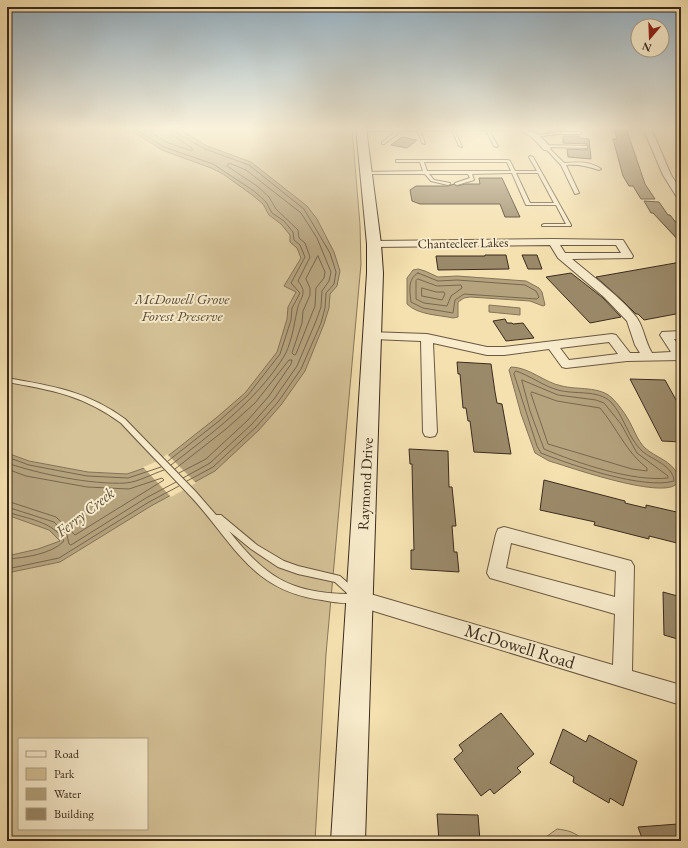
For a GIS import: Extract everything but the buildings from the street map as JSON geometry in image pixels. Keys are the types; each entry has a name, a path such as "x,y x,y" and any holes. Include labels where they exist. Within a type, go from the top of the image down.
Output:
{"street":[{"name":"Raymond Drive","path":"348,841 375,273 374,244 365,168"},
{"path":"663,168 678,187 681,197"},
{"path":"553,242 562,256 608,295 632,320 641,345 648,356"},
{"name":"Chantecleer Lakes","path":"374,244 619,242 628,256 562,256"},
{"path":"373,335 427,338 487,351 504,351 612,338 627,357"},
{"path":"680,356 666,335 681,335"},
{"path":"427,338 430,432"},
{"path":"552,345 566,364 627,357 680,356"},
{"path":"622,677 626,566 504,534 496,573 624,608"},
{"name":"McDowell Road","path":"360,598 681,695"}],"lane":[{"path":"424,168 428,177 434,181 448,184"},
{"path":"511,168 528,204 557,204"},
{"path":"536,168 569,225 544,225"},
{"path":"565,168 577,193"},
{"path":"457,184 468,182 472,179 470,172"},
{"path":"366,173 539,172"},
{"path":"7,380 62,390 91,400 110,409 202,504 252,562 278,583 296,590 327,598 360,598"},
{"path":"202,504 268,557 281,564 298,570 337,579 360,598"}],"green space":[{"name":"McDowell Grove Forest Preserve","path":"7,168 355,168 360,225 361,264 326,654 315,841 7,841"},
{"path":"557,829 575,834 583,841 542,841"}],"water":[{"name":"Ferry Creek","path":"210,168 258,168 307,206 317,219 334,252 340,271 337,286 330,294 329,308 324,324 305,371 281,405 259,430 215,471 151,506 60,562 7,573 7,556 38,549 60,541 49,530 7,515 7,453 29,461 88,472 127,474 159,463 245,393 277,352 287,319 288,307 296,292 284,286 301,258 297,248 290,242 290,235 281,224 269,215 263,204 223,174"},
{"path":"418,269 438,277 457,276 526,281 539,288 542,292 545,305 543,306 530,301 470,297 464,298 458,302 458,317 453,318 429,314 412,308 407,304 407,278 413,270"},
{"path":"489,305 520,308 520,315 489,312"},
{"path":"511,367 531,372 549,382 556,384 595,390 607,394 623,411 640,442 645,448 672,466 678,475 676,485 664,488 645,487 622,482 549,461 535,453 521,414 509,370"}],"pier":[{"path":"167,454 196,483 171,497 143,467 158,461"}]}
